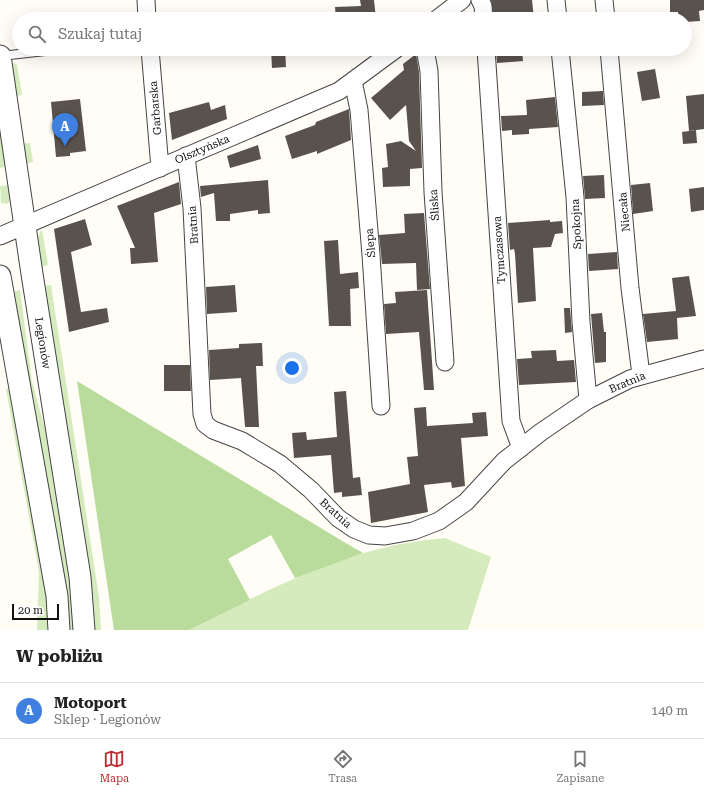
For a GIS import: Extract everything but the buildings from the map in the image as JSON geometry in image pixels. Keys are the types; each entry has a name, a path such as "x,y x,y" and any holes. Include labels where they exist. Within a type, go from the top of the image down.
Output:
{"street":[{"path":"146,0 147,12"},
{"path":"446,12 462,0"},
{"path":"480,0 483,6 483,12"},
{"path":"556,0 557,12"},
{"path":"604,0 605,12"},
{"name":"Legionów","path":"0,56 80,577 84,609 84,630"},
{"name":"Garbarska","path":"151,56 160,168"},
{"name":"Olsztyńska","path":"0,236 339,91 387,56"},
{"name":"Śliska","path":"426,56 429,70 433,192 445,362"},
{"name":"Tymczasowa","path":"486,56 511,421 520,448"},
{"name":"Spokojna","path":"561,56 575,197 581,322 588,400"},
{"name":"Niecała","path":"610,56 630,288 641,375"},
{"name":"Ślepa","path":"353,81 358,110 370,240 380,406"},
{"name":"Bratnia","path":"186,156 192,208 202,414 204,424 213,430 242,441 280,464 311,490 338,518 354,530 369,535 384,536 413,531 439,521 466,502 504,461 520,448 588,400 641,375 704,359"},
{"path":"0,276 57,596 59,630"}],"lane":[{"path":"0,56 12,55"}],"green space":[{"path":"14,63 17,65 22,95 15,96 11,69"},
{"path":"0,108 9,166 0,168"},
{"path":"30,143 33,162 25,164 23,144"},
{"path":"11,185 11,200 7,204 1,203 0,186"},
{"path":"42,229 48,265 41,267 37,239"},
{"path":"51,285 99,597 101,630 94,630 92,595 43,286"},
{"path":"20,290 32,382 48,439 71,581 74,630 67,630 9,293"},
{"path":"77,381 363,553 295,578 271,535 228,559 250,600 189,630 114,630"},
{"path":"11,388 43,558 51,630 37,630 39,572 6,389"},
{"path":"445,538 491,557 468,630 189,630 269,590 332,563 387,547"}],"place":[{"name":"Motoport","path":"65,146"}]}
